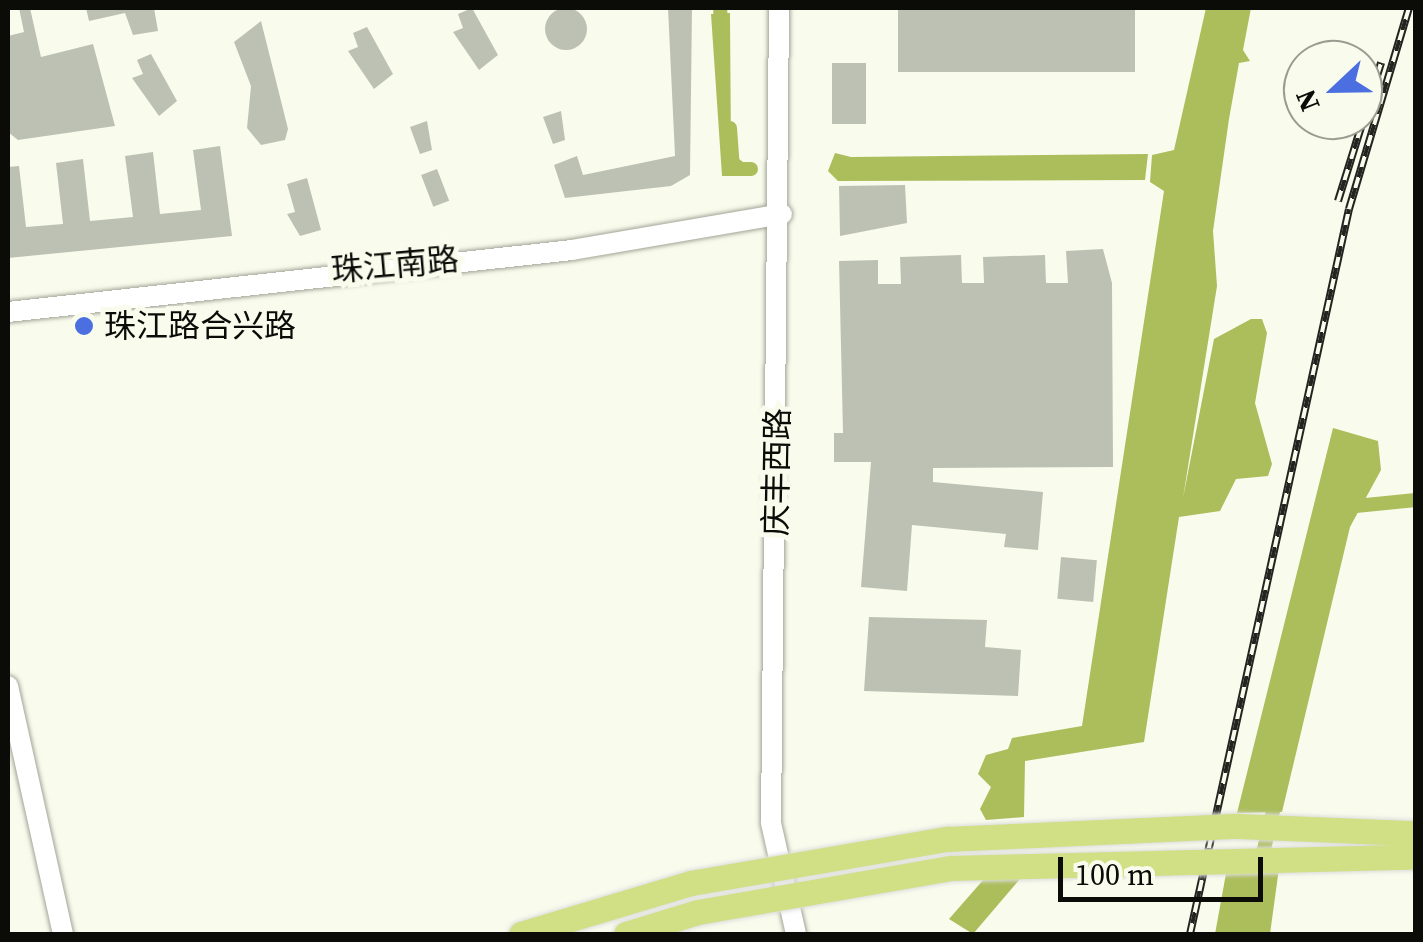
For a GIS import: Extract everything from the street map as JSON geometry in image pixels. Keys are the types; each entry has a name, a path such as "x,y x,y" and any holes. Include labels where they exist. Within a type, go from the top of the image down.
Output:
{"main road":[{"path":"520,934 691,883 947,839 1238,826 1416,833"},
{"path":"626,934 698,912 950,868 1416,857"}],"street":[{"name":"庆丰西路","path":"780,8 782,214 770,823 796,934"},
{"name":"珠江南路","path":"8,312 572,250 782,214"},
{"path":"8,686 62,934"}],"shaded area":[{"path":"1206,8 1251,8 1243,50 1250,61 1239,63 1229,119 1213,231 1217,286 1183,498 1214,339 1251,319 1262,319 1267,333 1255,403 1272,464 1268,476 1236,479 1220,511 1179,517 1144,742 1025,761 1024,817 986,820 980,809 991,787 978,774 986,755 1008,749 1012,738 1082,726 1164,191 1150,182 1152,155 1174,150"},
{"path":"730,13 731,153 743,162 742,176 722,176 711,14"},
{"path":"835,153 851,157 1148,154 1145,180 838,181 828,171"},
{"path":"1333,428 1378,441 1381,470 1350,527 1282,812 1237,813"},
{"path":"1227,868 1279,868 1270,934 1215,934"},
{"path":"1026,872 973,934 949,919 984,879"}],"building":[{"path":"19,8 30,8 41,57 93,44 115,126 18,140 8,132 8,36 24,32"},
{"path":"86,8 154,8 158,31 133,35 125,13 89,21"},
{"path":"472,8 498,55 479,70 453,32 463,28 458,14"},
{"path":"566,8 581,14 587,29 581,44 566,50 551,44 545,29 551,14"},
{"path":"668,8 692,8 690,175 671,186 565,198 554,165 577,156 583,175 675,156"},
{"path":"898,8 1135,8 1135,72 898,72"},
{"path":"261,21 288,129 285,140 261,145 247,128 251,86 234,42"},
{"path":"367,27 393,74 374,89 348,51 358,47 353,33"},
{"path":"151,54 177,101 159,116 132,78 143,74 137,60"},
{"path":"832,63 866,63 866,124 832,124"},
{"path":"561,111 565,140 553,144 543,117"},
{"path":"427,121 432,150 420,154 410,127"},
{"path":"220,146 232,236 8,258 8,167 19,166 26,227 63,224 56,163 83,159 90,221 133,217 125,156 153,152 160,214 201,210 193,150"},
{"path":"437,169 449,201 433,207 421,175"},
{"path":"307,178 321,230 300,236 287,214 295,212 287,184"},
{"path":"905,185 907,223 840,236 839,186"},
{"path":"1103,249 1112,283 1113,467 933,468 933,482 1043,492 1038,550 1004,547 1006,534 912,525 907,591 861,587 871,462 834,462 834,433 843,433 839,261 878,260 878,284 901,284 900,257 961,255 962,283 984,283 983,257 1045,255 1046,283 1068,283 1066,251"},
{"path":"1061,557 1097,560 1093,602 1057,599"},
{"path":"869,617 987,620 985,647 1021,650 1018,696 864,691"}],"waterway":[{"path":"720,8 722,32"},
{"path":"730,128 733,169 751,169"},
{"path":"1346,507 1416,500"},
{"path":"1260,866 1277,794"}],"railway":[{"path":"1190,934 1349,209 1409,8"},
{"path":"1338,201 1357,140"}],"place":[{"name":"珠江路合兴路","path":"84,326"}]}
